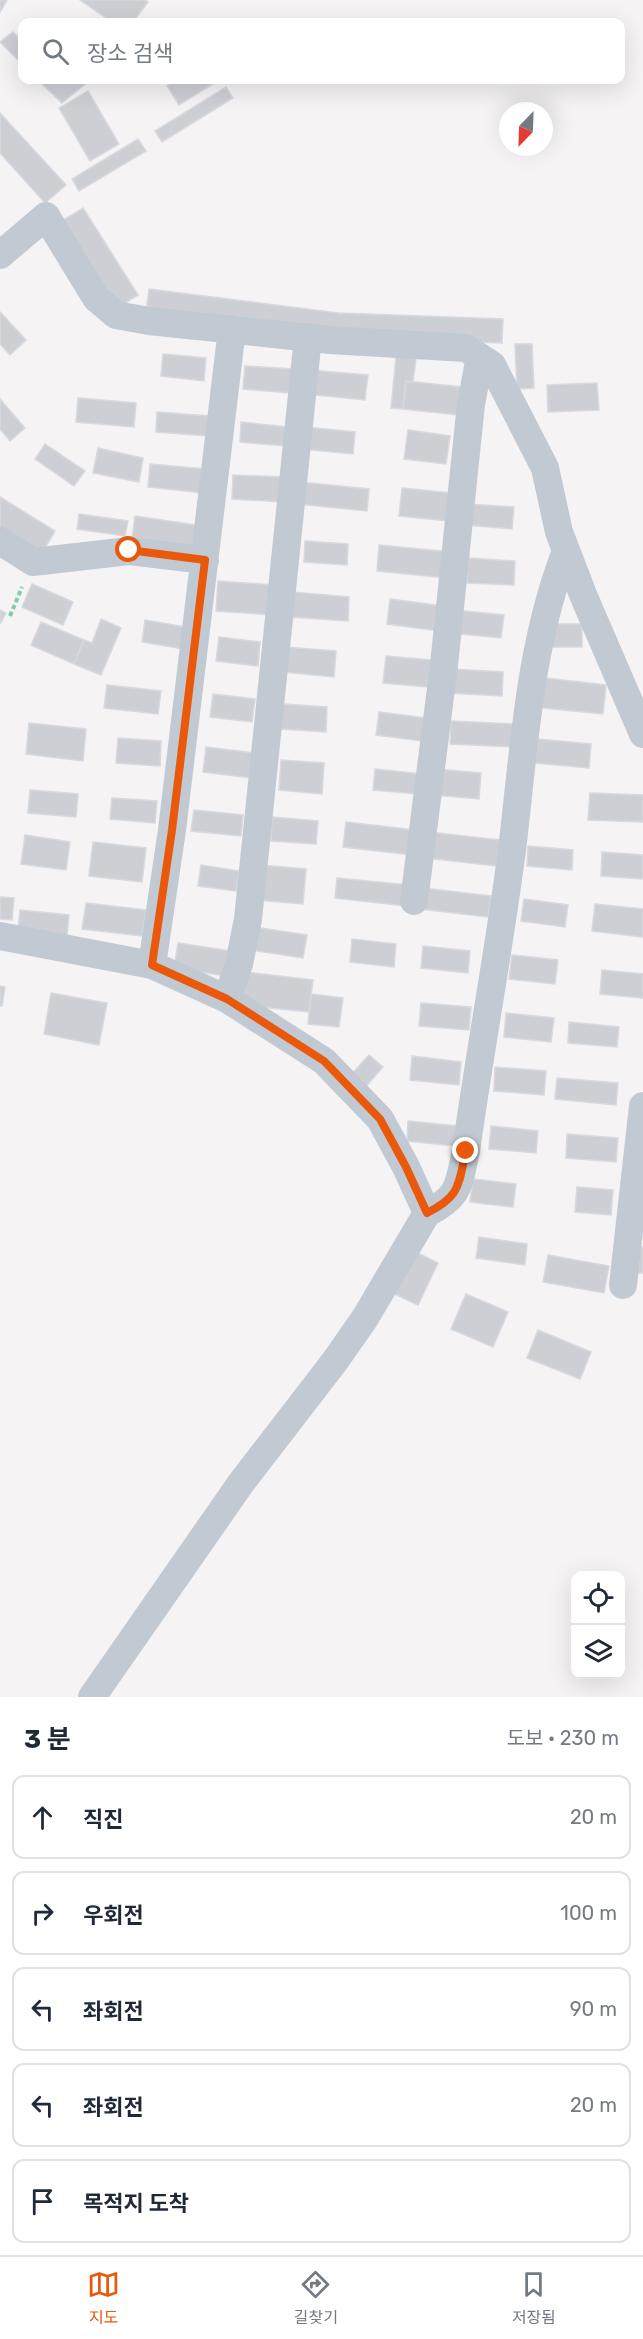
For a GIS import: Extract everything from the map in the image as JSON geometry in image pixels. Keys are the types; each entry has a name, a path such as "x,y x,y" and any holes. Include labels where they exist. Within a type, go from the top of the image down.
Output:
{"street":[{"path":"0,255 46,216 96,298 116,315 149,321 308,337 466,348 492,365 545,468 559,532 566,552 643,734"},
{"path":"152,965 172,830 232,329"},
{"path":"227,999 239,964 248,919 308,337"},
{"path":"414,901 444,665 471,404 480,357"},
{"path":"0,541 33,562 129,550 205,560"},
{"path":"92,1697 241,1483 335,1361 365,1318 427,1213 447,1203 458,1187 466,1151 511,853 534,668 553,587 566,552"},
{"path":"0,936 152,965 227,999 324,1061 380,1119 427,1213"},
{"path":"623,1285 643,1106"}],"building":[{"path":"0,0 7,0 0,12"},
{"path":"80,0 145,0 148,2 136,18 106,18"},
{"path":"13,32 18,37 18,60 0,42"},
{"path":"42,84 85,84 62,103"},
{"path":"170,84 213,84 179,105 167,86"},
{"path":"226,87 233,98 162,142 155,131"},
{"path":"88,91 119,144 90,161 59,108"},
{"path":"0,113 66,185 45,203 0,153"},
{"path":"138,139 146,151 79,191 72,179"},
{"path":"83,208 138,295 117,308 62,221"},
{"path":"149,289 338,313 503,319 502,343 337,337 146,313"},
{"path":"0,312 26,340 10,355 0,344"},
{"path":"515,344 532,344 534,388 517,389"},
{"path":"163,354 206,358 204,381 161,376"},
{"path":"396,356 416,358 413,382 406,381 403,409 391,408"},
{"path":"245,366 292,369 291,393 243,389"},
{"path":"309,370 368,375 365,400 307,394"},
{"path":"406,381 461,387 458,415 403,409"},
{"path":"597,383 599,410 548,412 547,385"},
{"path":"78,398 136,403 134,427 76,422"},
{"path":"0,399 25,428 10,441 0,429"},
{"path":"157,412 210,416 209,436 156,432"},
{"path":"241,422 288,427 286,446 240,442"},
{"path":"305,427 355,432 353,454 303,449"},
{"path":"408,430 450,436 446,464 404,459"},
{"path":"45,444 85,471 74,486 35,459"},
{"path":"98,448 143,458 139,482 93,473"},
{"path":"150,464 205,469 203,493 148,487"},
{"path":"233,475 285,477 284,502 232,499"},
{"path":"300,482 369,489 367,511 298,504"},
{"path":"402,488 451,493 448,521 399,516"},
{"path":"0,497 55,531 41,555 0,530"},
{"path":"466,504 514,507 512,529 465,525"},
{"path":"79,514 128,521 125,536 77,529"},
{"path":"135,516 202,526 198,548 132,538"},
{"path":"305,541 348,544 347,565 304,562"},
{"path":"379,545 450,552 447,578 377,571"},
{"path":"468,558 515,561 514,585 467,583"},
{"path":"218,581 273,585 272,615 216,611"},
{"path":"32,584 73,602 63,625 22,607"},
{"path":"292,592 349,597 348,621 290,617"},
{"path":"390,599 443,606 439,631 387,624"},
{"path":"0,610 6,613 0,624"},
{"path":"454,610 504,615 501,638 452,633"},
{"path":"101,619 121,628 101,675 74,664 84,640 92,643"},
{"path":"145,620 186,627 183,649 142,642"},
{"path":"41,622 84,640 74,664 31,645"},
{"path":"547,624 582,624 582,647 546,647"},
{"path":"219,637 260,642 258,666 216,661"},
{"path":"285,647 336,651 334,677 283,672"},
{"path":"386,656 431,660 428,687 383,683"},
{"path":"451,669 503,672 502,696 450,693"},
{"path":"537,677 606,685 603,714 534,707"},
{"path":"107,685 161,691 158,714 104,708"},
{"path":"213,694 255,699 252,722 210,717"},
{"path":"283,704 327,707 326,732 281,729"},
{"path":"379,712 425,718 422,741 376,735"},
{"path":"451,721 514,724 513,747 450,744"},
{"path":"29,723 86,729 83,761 26,754"},
{"path":"118,738 161,741 160,766 116,763"},
{"path":"538,739 591,744 589,768 535,763"},
{"path":"206,747 254,753 251,778 203,772"},
{"path":"281,760 324,763 322,794 279,790"},
{"path":"375,769 421,774 419,794 373,790"},
{"path":"437,769 481,773 479,799 435,795"},
{"path":"30,790 78,794 76,817 28,813"},
{"path":"590,793 643,795 643,822 588,820"},
{"path":"112,798 157,801 155,823 110,819"},
{"path":"194,810 243,815 241,836 191,831"},
{"path":"272,817 318,821 316,844 271,841"},
{"path":"346,822 415,830 412,855 343,847"},
{"path":"429,832 500,840 497,866 426,858"},
{"path":"25,835 70,842 66,870 21,864"},
{"path":"93,842 146,848 142,882 89,876"},
{"path":"528,846 573,850 572,870 527,866"},
{"path":"602,852 643,855 643,879 601,876"},
{"path":"201,865 239,871 236,891 198,886"},
{"path":"261,865 306,869 303,904 257,900"},
{"path":"337,878 408,885 406,906 335,898"},
{"path":"423,888 491,896 488,917 420,909"},
{"path":"0,897 14,898 12,920 0,919"},
{"path":"524,899 568,905 565,927 521,921"},
{"path":"86,903 146,910 142,936 82,929"},
{"path":"595,904 643,909 643,937 592,931"},
{"path":"20,910 69,915 67,935 18,930"},
{"path":"254,927 307,935 303,958 251,950"},
{"path":"352,939 396,944 394,967 350,962"},
{"path":"178,943 230,951 226,976 174,968"},
{"path":"423,946 470,951 468,973 421,968"},
{"path":"512,955 558,960 555,984 509,979"},
{"path":"602,970 643,974 643,998 600,994"},
{"path":"246,972 313,980 309,1012 242,1005"},
{"path":"0,986 5,987 2,1006 0,1006"},
{"path":"51,993 107,1003 99,1045 44,1034"},
{"path":"311,994 343,998 339,1027 308,1024"},
{"path":"421,1003 471,1007 469,1030 419,1026"},
{"path":"506,1013 554,1018 551,1042 504,1037"},
{"path":"569,1022 619,1027 617,1047 568,1043"},
{"path":"369,1055 383,1067 361,1092 347,1079"},
{"path":"412,1056 461,1062 459,1085 410,1080"},
{"path":"495,1067 546,1071 544,1095 494,1091"},
{"path":"557,1078 618,1083 616,1105 555,1099"},
{"path":"408,1121 457,1126 455,1146 407,1141"},
{"path":"491,1126 538,1131 536,1153 489,1149"},
{"path":"567,1134 618,1138 616,1162 566,1158"},
{"path":"473,1179 516,1184 513,1207 470,1202"},
{"path":"577,1187 613,1190 611,1215 575,1212"},
{"path":"479,1237 527,1244 525,1265 476,1258"},
{"path":"641,1247 643,1247 643,1273 638,1273"},
{"path":"412,1250 438,1263 418,1305 392,1293"},
{"path":"548,1255 609,1266 604,1293 543,1282"},
{"path":"466,1294 508,1312 493,1347 451,1329"},
{"path":"538,1330 591,1352 580,1379 527,1358"}],"route":[{"path":"129,550 205,560 172,830 152,965 227,999 324,1061 380,1119 422,1197 427,1213 447,1203 458,1187 466,1151"}]}
